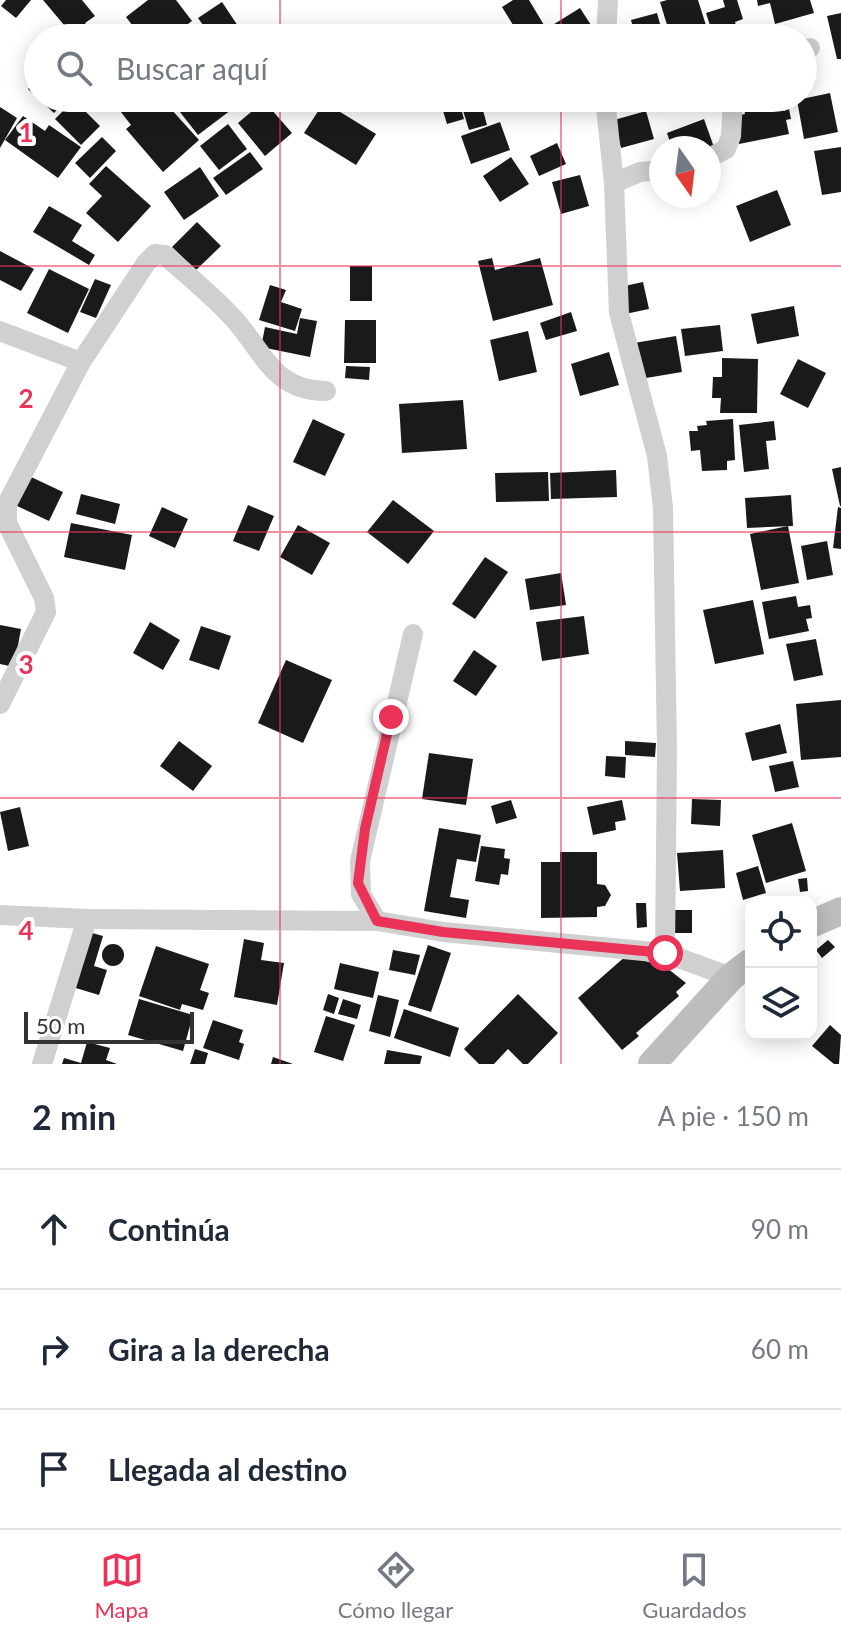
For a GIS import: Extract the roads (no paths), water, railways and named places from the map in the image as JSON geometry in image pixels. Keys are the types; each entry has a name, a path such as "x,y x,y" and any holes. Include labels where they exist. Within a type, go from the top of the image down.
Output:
{"street":[{"path":"607,24 608,0"},
{"path":"606,112 614,183 619,313 657,456 663,508 667,750 665,953"},
{"path":"721,152 726,149 731,136 732,112"},
{"path":"614,183 649,171"},
{"path":"0,704 46,612 44,598 7,523 7,504 81,362 155,254 165,255 235,319 275,374 300,388 326,391"},
{"path":"0,331 81,362"},
{"path":"377,921 361,894 360,861 413,634"},
{"path":"817,921 841,911"},
{"path":"0,915 87,919 377,921 443,932 665,953 741,970"},
{"path":"42,1064 87,919"},
{"path":"652,1064 741,970"}]}
